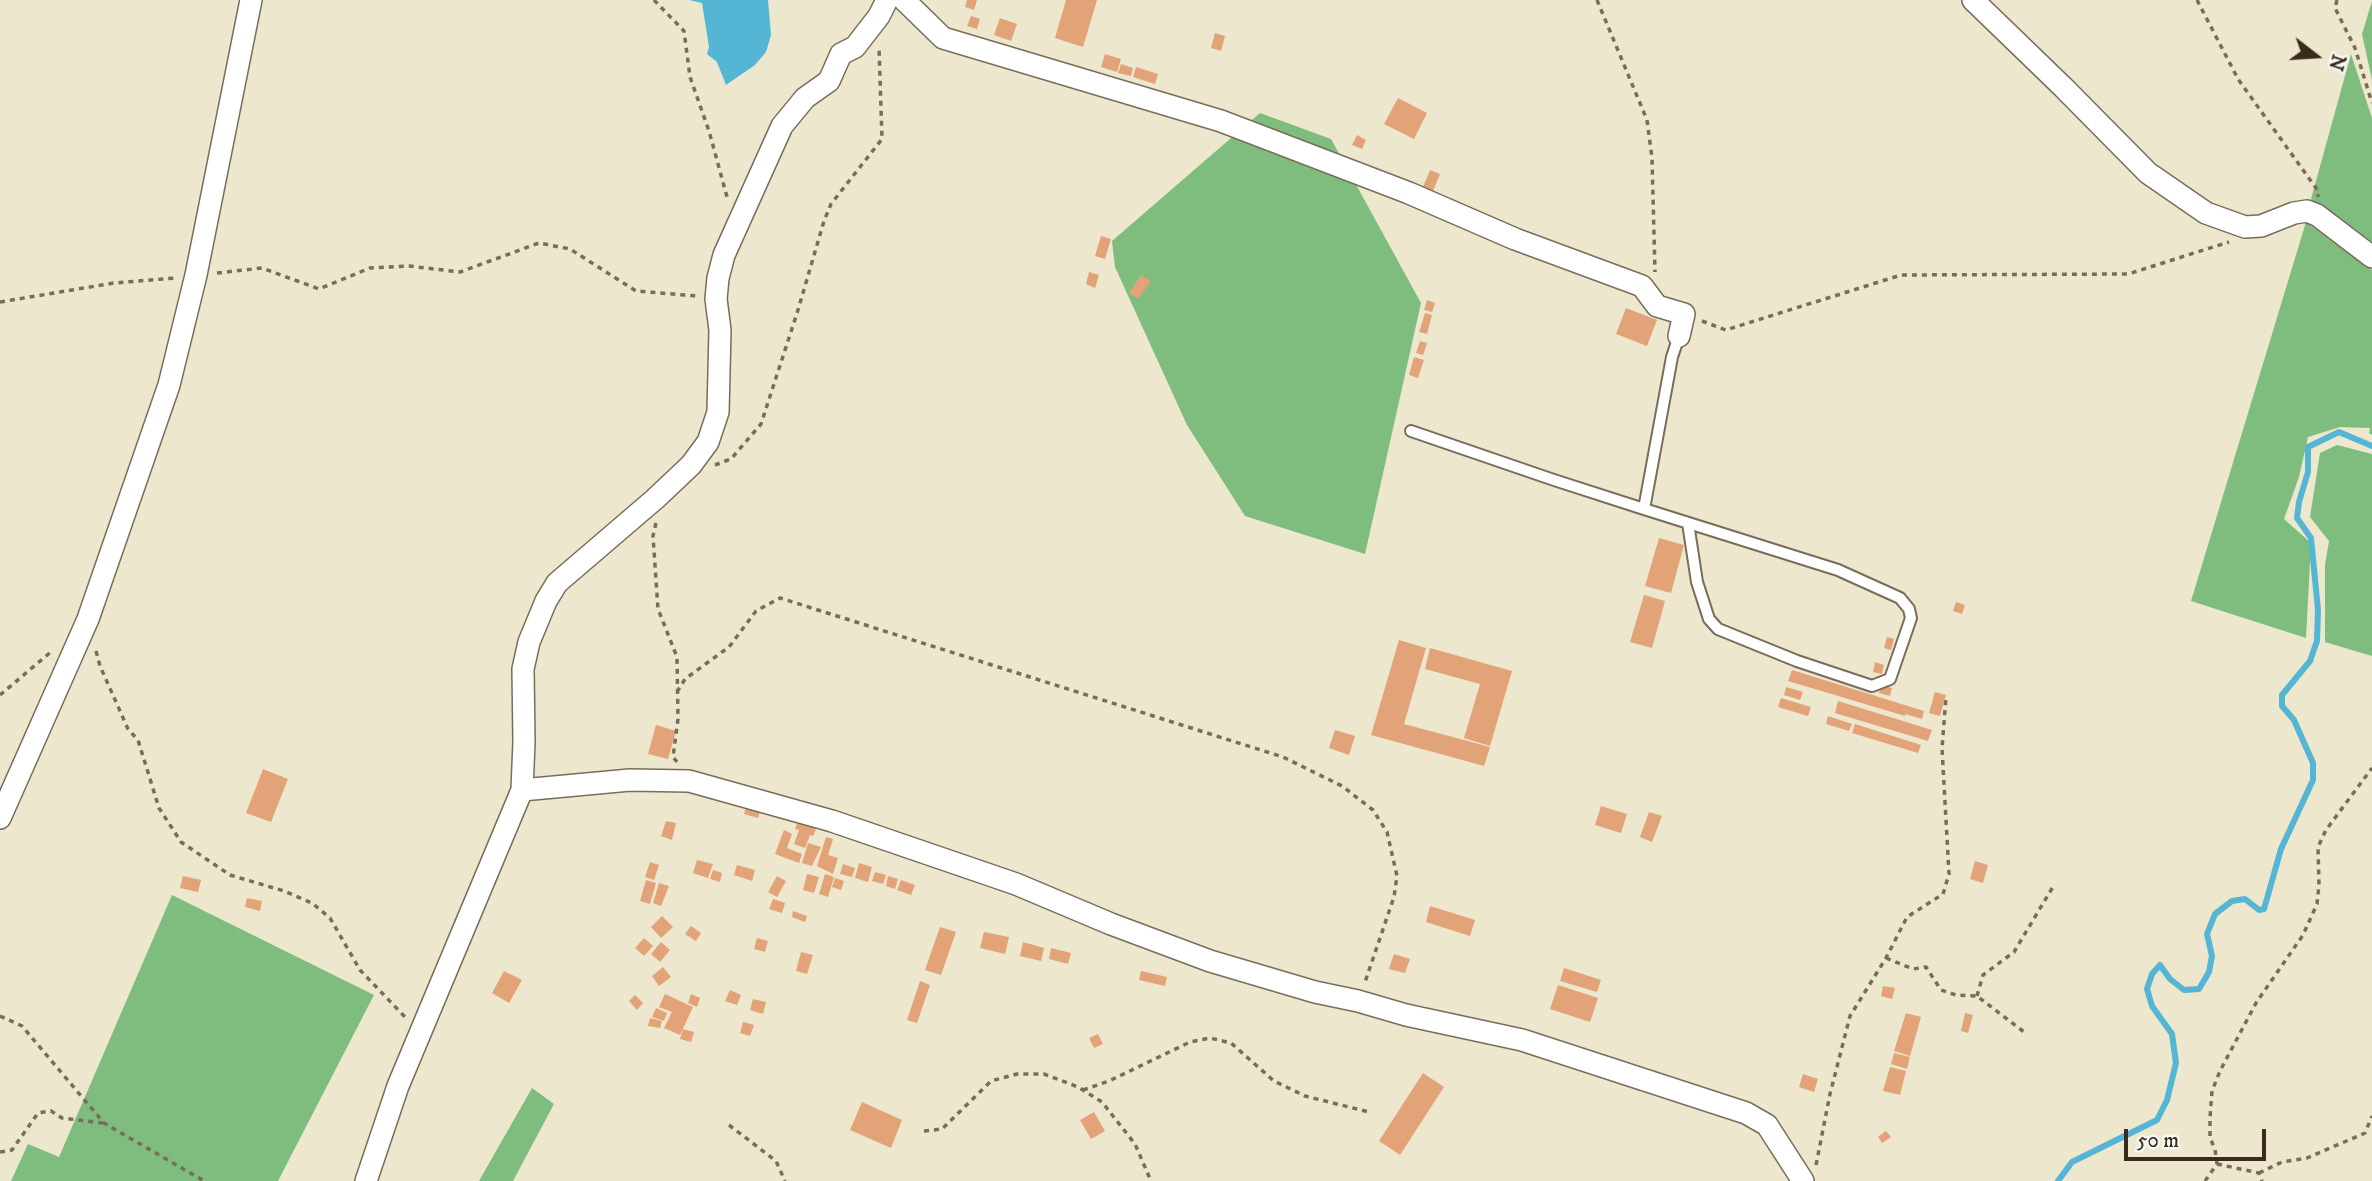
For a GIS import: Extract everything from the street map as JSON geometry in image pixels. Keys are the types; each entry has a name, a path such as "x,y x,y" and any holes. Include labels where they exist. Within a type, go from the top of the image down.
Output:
{"street":[{"path":"0,818 88,619 169,384 196,275 251,0"},
{"path":"904,0 943,38 1221,121 1409,193 1515,239 1642,286 1657,306 1684,314 1679,336"},
{"path":"1973,0 2148,173 2206,213 2248,227 2262,226 2294,213 2307,211 2317,215 2372,257"},
{"path":"366,1181 398,1086 522,790 523,668 529,642 546,601 557,583 691,465 708,442 718,412 720,330 716,299 724,255 782,126 805,98 829,81 841,54 855,47 883,8"},
{"path":"522,790 629,780 689,781 832,821 1016,884 1111,924 1210,961 1315,992 1522,1040 1746,1112 1767,1125 1799,1172 1809,1175"}],"lane":[{"path":"1644,509 1672,357 1679,336"},
{"path":"1411,431 1838,570 1900,598 1909,608 1911,618 1890,679 1872,686 1797,661 1718,629 1709,619 1697,582 1688,523"}],"path":[{"path":"654,0 684,31 690,77 709,131 736,227"},
{"path":"1597,0 1647,120 1652,158 1657,306"},
{"path":"2197,0 2238,79 2318,191 2317,215"},
{"path":"2337,0 2335,8 2355,48 2372,103"},
{"path":"706,468 731,459 761,424 831,204 882,139 883,8"},
{"path":"1684,314 1726,331 1901,275 2128,274 2242,238 2248,227"},
{"path":"0,302 114,283 262,268 319,289 370,268 408,265 460,272 539,243 570,249 636,291 680,293 716,299"},
{"path":"662,492 653,536 658,609 677,657 678,719 673,757 689,781"},
{"path":"677,692 685,678 729,647 756,611 780,598 1283,757 1342,786 1373,810 1387,832 1397,876 1394,897 1358,1001"},
{"path":"88,619 100,666 128,729 138,740 159,808 181,842 230,874 312,903 330,918 360,970 421,1034"},
{"path":"0,695 59,645"},
{"path":"1809,1175 1850,1016 1907,918 1943,894 1949,874 1942,748 1947,697"},
{"path":"2205,1181 2217,1164 2210,1138 2210,1118 2212,1091 2220,1071 2256,1003 2303,935 2316,904 2319,885 2318,847 2326,830 2372,768"},
{"path":"1977,996 1983,975 2014,952 2054,885"},
{"path":"1886,958 1913,969 1926,967 1941,989 1956,995 1977,996 2024,1032"},
{"path":"0,1016 22,1026 104,1123 204,1181"},
{"path":"1083,1090 1109,1081 1190,1042 1210,1038 1230,1044 1274,1081 1305,1096 1369,1112"},
{"path":"924,1130 942,1129 991,1081 1017,1074 1044,1074 1083,1090 1102,1102 1135,1144 1151,1181"},
{"path":"0,1152 12,1150 38,1113 51,1111 62,1118 104,1123"},
{"path":"2217,1164 2259,1173 2282,1162 2307,1158 2365,1133 2372,1116"},
{"path":"729,1125 776,1161 785,1181"},
{"path":"2259,1173 2262,1181"}],"green space":[{"path":"2372,1 2372,80 2362,34"},
{"path":"2351,54 2372,118 2372,246 2311,199"},
{"path":"1260,113 1331,139 1421,303 1365,554 1245,516 1187,425 1115,267 1112,241"},
{"path":"2306,222 2372,270 2372,435 2369,433 2370,428 2340,427 2308,437 2299,477 2284,519 2311,543 2306,638 2191,601"},
{"path":"2337,445 2372,454 2372,656 2325,642 2325,565 2329,541 2310,517 2320,453"},
{"path":"172,895 374,995 278,1181 11,1181 28,1144 59,1157"},
{"path":"532,1088 554,1104 513,1181 479,1181"}],"water":[{"path":"689,0 768,0 771,35 766,52 755,65 726,85 717,62 707,54 709,47 702,3"}],"building":[{"path":"967,0 977,0 974,10 965,7"},
{"path":"1066,0 1097,0 1083,47 1055,38"},
{"path":"971,16 980,19 977,29 967,26"},
{"path":"1000,18 1017,24 1011,41 994,35"},
{"path":"1215,33 1225,36 1221,51 1211,48"},
{"path":"1105,54 1121,59 1117,72 1101,67"},
{"path":"1121,64 1133,68 1131,76 1118,73"},
{"path":"1136,67 1158,74 1155,84 1133,77"},
{"path":"1398,98 1427,113 1414,139 1384,124"},
{"path":"1357,135 1366,140 1362,149 1352,145"},
{"path":"1430,170 1440,174 1433,191 1423,187"},
{"path":"1101,236 1111,239 1105,259 1095,256"},
{"path":"1089,272 1099,275 1095,288 1086,284"},
{"path":"1141,275 1151,281 1138,299 1129,293"},
{"path":"1427,300 1435,303 1432,312 1424,310"},
{"path":"1626,308 1657,320 1647,346 1616,334"},
{"path":"1425,313 1432,315 1427,334 1419,332"},
{"path":"1420,341 1427,343 1423,355 1416,353"},
{"path":"1414,357 1424,360 1418,378 1409,375"},
{"path":"1659,538 1684,545 1671,593 1645,586"},
{"path":"1644,595 1665,601 1652,648 1630,642"},
{"path":"1956,602 1965,605 1962,614 1953,611"},
{"path":"1887,637 1894,639 1891,650 1884,648"},
{"path":"1399,640 1426,648 1404,724 1490,747 1484,766 1371,735"},
{"path":"1430,648 1512,671 1490,746 1464,738 1480,684 1425,669"},
{"path":"1875,662 1884,665 1882,674 1873,672"},
{"path":"1792,670 1924,711 1922,719 1788,681"},
{"path":"1881,685 1892,688 1890,696 1879,693"},
{"path":"1786,687 1803,692 1800,700 1784,695"},
{"path":"1935,692 1946,695 1940,716 1929,713"},
{"path":"1781,698 1811,707 1808,716 1778,707"},
{"path":"1838,701 1932,730 1928,741 1835,713"},
{"path":"1828,716 1852,724 1849,731 1826,724"},
{"path":"1855,724 1921,745 1918,753 1852,733"},
{"path":"656,725 676,731 668,759 648,754"},
{"path":"1335,730 1355,736 1349,755 1329,748"},
{"path":"263,769 288,779 271,822 246,813"},
{"path":"747,803 761,808 758,818 744,814"},
{"path":"1601,806 1627,814 1621,833 1595,825"},
{"path":"1649,812 1662,816 1652,842 1640,837"},
{"path":"800,815 819,822 805,848 794,844"},
{"path":"666,821 676,823 672,840 661,836"},
{"path":"784,830 792,834 787,848 802,854 799,863 775,854"},
{"path":"826,837 833,839 828,855 838,858 833,874 817,866"},
{"path":"808,843 821,847 812,866 802,863"},
{"path":"697,860 713,864 708,878 693,873"},
{"path":"1975,861 1988,865 1983,883 1970,879"},
{"path":"650,862 659,865 654,880 645,877"},
{"path":"859,863 872,867 868,882 855,878"},
{"path":"843,864 855,868 852,877 840,874"},
{"path":"737,865 755,870 752,881 734,875"},
{"path":"713,870 722,873 720,882 710,879"},
{"path":"875,872 886,875 883,884 872,881"},
{"path":"807,874 819,877 814,893 803,890"},
{"path":"825,874 834,877 828,897 819,894"},
{"path":"183,876 201,880 198,892 180,888"},
{"path":"777,876 786,881 777,897 768,892"},
{"path":"888,876 898,879 895,889 886,886"},
{"path":"835,878 844,881 841,890 832,887"},
{"path":"646,880 656,883 650,904 640,901"},
{"path":"901,880 915,885 911,895 897,890"},
{"path":"659,883 669,886 661,906 653,903"},
{"path":"247,898 262,901 260,911 245,907"},
{"path":"773,899 785,903 782,913 769,909"},
{"path":"1430,906 1475,920 1470,936 1426,922"},
{"path":"793,911 807,916 805,922 792,917"},
{"path":"662,916 673,927 661,938 651,927"},
{"path":"691,926 701,933 696,941 685,934"},
{"path":"940,927 956,932 941,975 925,970"},
{"path":"984,932 1009,937 1005,954 980,948"},
{"path":"644,938 653,946 644,956 635,948"},
{"path":"757,938 768,941 765,952 754,949"},
{"path":"661,942 670,950 660,962 651,954"},
{"path":"1023,942 1044,948 1041,961 1020,956"},
{"path":"1051,948 1071,953 1068,964 1049,959"},
{"path":"801,952 813,955 807,974 796,971"},
{"path":"1394,954 1410,959 1405,973 1389,969"},
{"path":"663,967 671,977 659,986 652,976"},
{"path":"1564,968 1601,980 1597,992 1560,981"},
{"path":"504,971 522,980 509,1003 492,993"},
{"path":"1141,971 1167,977 1165,986 1139,980"},
{"path":"920,981 930,985 917,1023 907,1020"},
{"path":"1558,985 1598,998 1590,1022 1550,1009"},
{"path":"1883,986 1895,988 1892,999 1881,996"},
{"path":"730,990 741,995 737,1005 725,1001"},
{"path":"665,994 693,1007 680,1035 664,1028 672,1012 659,1007"},
{"path":"691,994 700,998 697,1007 688,1003"},
{"path":"635,995 643,1003 637,1010 629,1001"},
{"path":"753,999 766,1002 763,1014 750,1010"},
{"path":"656,1008 667,1013 664,1021 652,1017"},
{"path":"1906,1013 1921,1017 1910,1056 1894,1051"},
{"path":"1965,1013 1973,1015 1968,1033 1961,1031"},
{"path":"650,1018 662,1021 660,1028 648,1026"},
{"path":"743,1022 754,1025 750,1036 740,1033"},
{"path":"683,1029 694,1032 691,1042 680,1039"},
{"path":"1098,1034 1103,1044 1094,1048 1089,1038"},
{"path":"1894,1053 1910,1057 1907,1069 1891,1064"},
{"path":"1890,1067 1906,1071 1900,1095 1883,1091"},
{"path":"1423,1073 1444,1087 1400,1155 1379,1141"},
{"path":"1803,1074 1818,1079 1814,1092 1799,1087"},
{"path":"862,1102 902,1120 891,1148 850,1130"},
{"path":"1094,1112 1105,1131 1091,1139 1080,1120"},
{"path":"1886,1131 1891,1137 1882,1143 1878,1137"}],"waterway":[{"path":"2058,1181 2072,1162 2157,1120 2167,1100 2176,1063 2172,1034 2152,1006 2147,989 2152,974 2160,965 2170,979 2184,990 2199,989 2209,972 2212,956 2207,934 2215,914 2232,901 2245,899 2259,910 2264,909 2281,849 2313,780 2313,763 2294,720 2282,706 2282,695 2310,661 2317,641 2318,610 2311,538 2297,518 2308,472 2308,447 2339,432 2372,446"}]}
